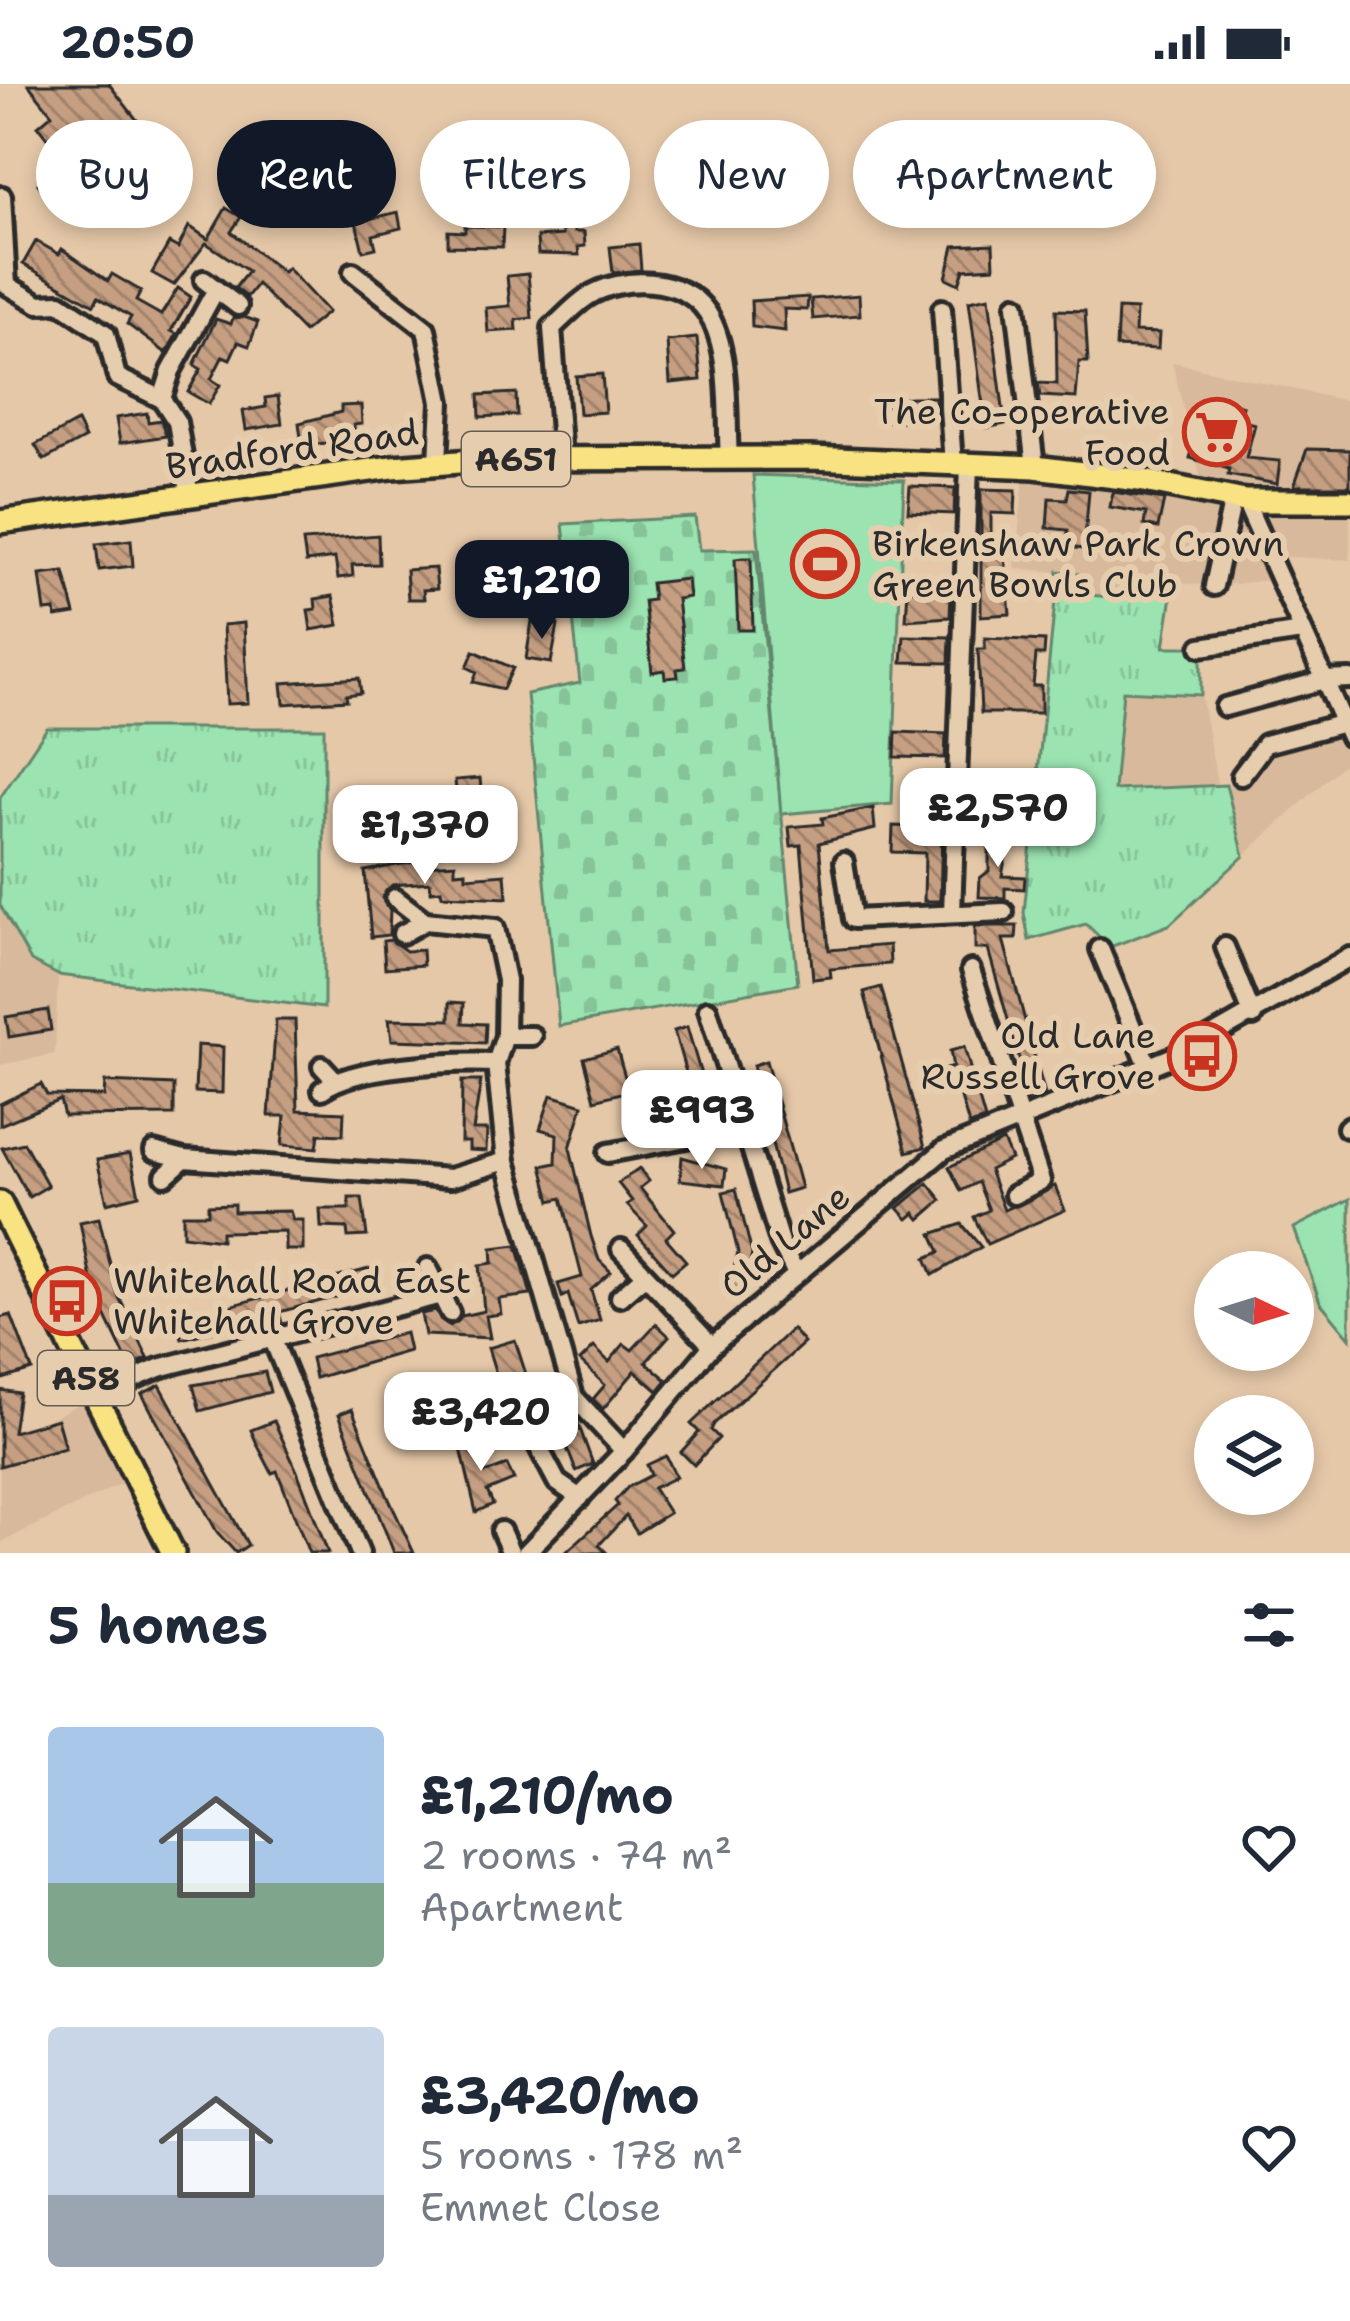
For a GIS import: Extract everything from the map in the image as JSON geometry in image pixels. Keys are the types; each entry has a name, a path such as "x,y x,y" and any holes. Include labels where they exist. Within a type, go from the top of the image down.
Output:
{"main road":[{"name":"Bradford Road","path":"0,522 438,462 562,458 1035,467 1239,499 1350,501"},
{"name":"A58","path":"0,1203 167,1551"}],"street":[{"path":"2,196 7,285 39,304 60,303 106,334 117,377 162,399 177,422 190,496"},
{"path":"353,272 426,328 441,402 438,462"},
{"path":"562,458 552,328 589,295 649,282 682,290 708,313 723,373 729,460"},
{"path":"162,399 209,286 238,305"},
{"path":"1016,305 1035,467"},
{"path":"942,309 961,465 952,912"},
{"path":"1214,586 1239,499"},
{"path":"1239,499 1347,730 1265,744 1241,776"},
{"path":"1201,647 1302,632"},
{"path":"1225,707 1324,680 1350,680"},
{"path":"844,862 853,919 1004,912"},
{"path":"395,898 425,921 496,928 506,980 505,1036 496,1063 506,1161 574,1397 624,1451"},
{"path":"403,934 425,921"},
{"path":"1225,947 1252,1016"},
{"path":"1100,949 1149,1068"},
{"name":"Old Lane","path":"526,1553 624,1451 712,1346 944,1150 1149,1068 1252,1016 1350,957"},
{"path":"971,970 1018,1124 1041,1181 1014,1195"},
{"path":"708,1010 780,1242 795,1272"},
{"path":"505,1036 532,1036"},
{"path":"326,1078 428,1061 496,1063"},
{"path":"608,1153 744,1127"},
{"path":"154,1151 184,1160 450,1178 506,1161"},
{"path":"165,1176 184,1160"},
{"path":"621,1249 712,1346"},
{"path":"428,1268 450,1313"},
{"path":"620,1297 644,1276"},
{"path":"95,1396 159,1368 441,1294"},
{"path":"273,1340 360,1553"},
{"path":"538,1446 557,1482 580,1498"},
{"path":"500,1531 511,1553"}],"shaded area":[{"path":"1172,362 1350,402 1350,560 1270,556 1279,579 1214,586 1127,578 1121,598 1077,594 1077,574 1015,568 1025,467 1204,492"},
{"path":"1123,690 1201,695 1218,788 1114,791"},
{"path":"1344,723 1350,758 1244,856 1226,785 1241,776 1265,744"},
{"path":"0,905 31,961 58,975 55,1054 0,1065"},
{"path":"95,1396 134,1477 0,1543 0,1444"}],"green space":[{"path":"753,475 904,480 892,804 781,814"},
{"path":"695,517 699,550 756,549 798,984 559,1026 527,694 580,683 563,524"},
{"path":"1058,571 1078,574 1078,594 1120,598 1126,578 1174,583 1164,647 1201,647 1201,695 1123,691 1114,790 1226,785 1244,856 1169,925 1110,947 1086,924 1029,940 1024,913"},
{"path":"47,728 324,728 324,1008 58,975 31,961 0,905 0,798"},
{"path":"1350,1199 1350,1338 1320,1302 1314,1285 1314,1251 1302,1251 1294,1228"}],"building":[{"path":"28,84 109,84 137,120 45,120 52,114"},
{"path":"396,212 401,228 373,235 376,248 363,251 357,228 396,228"},
{"path":"217,224 217,228 234,228 231,232 283,272 287,268 328,312 304,332 257,284 247,297 235,288 248,271 206,243 174,285 152,273 169,243 178,248 188,228 208,239"},
{"path":"465,228 503,228 502,247 448,246 448,231 465,232"},
{"path":"561,228 584,232 585,246 578,247 579,255 538,254 537,237 562,235"},
{"path":"36,241 59,254 62,249 108,281 112,274 141,291 136,301 161,315 178,288 191,297 171,331 177,334 166,353 127,324 131,317 98,297 94,305 23,264"},
{"path":"639,244 641,270 613,273 610,247"},
{"path":"993,244 994,267 964,269 959,284 946,278 954,246"},
{"path":"528,274 532,318 516,320 517,330 488,332 486,308 510,306 507,276"},
{"path":"859,295 860,315 813,319 811,299"},
{"path":"808,297 807,310 784,309 785,331 752,327 751,301"},
{"path":"989,297 1005,424 986,428 969,301"},
{"path":"1118,309 1136,310 1135,332 1159,333 1158,349 1116,347"},
{"path":"1056,310 1085,311 1088,362 1079,362 1076,398 1040,396 1038,383 1057,384"},
{"path":"233,318 258,322 249,346 238,342 230,359 223,356 211,379 220,385 209,404 188,392 201,369 194,365 216,319 231,324"},
{"path":"697,338 701,380 670,383 667,341"},
{"path":"602,374 605,412 579,414 576,376"},
{"path":"516,393 517,415 480,417 479,395"},
{"path":"278,396 282,424 246,430 243,411 266,407 265,398"},
{"path":"1209,396 1243,406 1239,420 1255,424 1246,458 1280,461 1277,484 1228,475 1229,469 1190,458"},
{"path":"935,397 937,421 887,421 887,399"},
{"path":"361,405 362,424 354,425 355,441 302,445 299,423 341,412 341,406"},
{"path":"147,413 148,422 161,420 166,436 120,443 116,418"},
{"path":"77,422 85,438 44,460 35,445"},
{"path":"1307,449 1350,450 1350,486 1294,486"},
{"path":"910,486 955,488 954,514 908,512"},
{"path":"981,489 1016,490 1015,514 991,513 991,546 1004,546 1010,614 981,616"},
{"path":"1069,489 1089,491 1084,549 1067,547 1068,530 1047,528 1049,498 1067,499"},
{"path":"1113,492 1164,500 1158,528 1144,525 1146,513 1110,507"},
{"path":"378,535 379,564 352,565 353,576 338,578 335,558 306,562 303,541"},
{"path":"131,540 133,566 99,570 96,544"},
{"path":"751,558 753,630 738,630 735,559"},
{"path":"435,568 437,589 423,590 424,599 408,599 406,570"},
{"path":"64,572 75,614 56,617 55,610 45,611 40,575"},
{"path":"687,579 689,597 677,599 685,668 677,669 678,677 665,678 664,670 652,672 644,601 653,600 651,583"},
{"path":"908,589 951,592 950,617 906,620"},
{"path":"333,596 339,625 311,630 308,610 316,609 315,599"},
{"path":"532,621 558,625 551,663 526,659"},
{"path":"244,623 248,703 227,704 223,625"},
{"path":"904,636 950,637 949,663 902,662"},
{"path":"985,638 1045,641 1044,655 1036,655 1033,686 1041,686 1041,713 981,713 978,649 985,649"},
{"path":"474,651 513,668 503,689 473,682 477,672 467,667"},
{"path":"359,678 361,693 346,695 347,700 284,704 282,683"},
{"path":"896,732 946,734 945,758 895,757"},
{"path":"480,778 483,813 458,815 455,780"},
{"path":"979,782 1021,782 1021,809 979,809"},
{"path":"873,808 875,829 819,843 829,950 889,945 890,964 830,969 831,977 813,979 801,845 791,846 789,827 823,824 822,818"},
{"path":"893,826 942,828 940,901 924,901 925,853 892,852"},
{"path":"989,834 1010,834 1002,876 1025,877 1024,889 1005,888 1005,898 979,897 980,878 989,871"},
{"path":"424,860 424,865 455,863 455,872 466,871 466,877 505,874 507,898 442,895 441,890 431,891 430,882 392,885 382,898 390,910 389,935 371,937 365,871"},
{"path":"975,926 1017,926 1016,939 1003,939 1045,1095 1031,1101 988,949 975,949"},
{"path":"391,940 406,951 422,950 423,965 385,968 383,941"},
{"path":"881,987 925,1147 907,1152 864,992"},
{"path":"450,1002 464,1003 463,1023 486,1024 485,1043 392,1040 389,1019 450,1020"},
{"path":"48,1010 51,1030 9,1037 6,1017"},
{"path":"276,1020 295,1020 298,1110 344,1112 343,1135 319,1134 317,1148 282,1145 285,1116 269,1116"},
{"path":"687,1027 702,1078 696,1080 710,1101 680,1120 672,1107 692,1094 674,1031"},
{"path":"197,1045 223,1047 222,1093 195,1092"},
{"path":"964,1047 985,1120 969,1125 956,1081 938,1086 935,1072 953,1067 950,1051"},
{"path":"617,1049 629,1091 595,1100 584,1058"},
{"path":"766,1061 801,1188 784,1193 753,1065"},
{"path":"462,1081 481,1081 473,1130 487,1130 486,1151 469,1150 469,1142 461,1142"},
{"path":"105,1082 174,1085 174,1115 64,1116 60,1100 0,1125 0,1104 41,1084 47,1095 104,1096"},
{"path":"551,1095 583,1105 570,1148 591,1236 599,1260 611,1272 591,1290 600,1320 578,1327 568,1294 562,1297 558,1284 582,1277 562,1198 551,1201 542,1166 556,1163 557,1134 540,1129"},
{"path":"1003,1141 1011,1159 989,1170 1004,1210 1055,1186 1065,1210 987,1244 974,1217 989,1210 978,1182 961,1191 949,1167"},
{"path":"24,1143 48,1186 29,1197 2,1148"},
{"path":"130,1154 139,1195 107,1203 97,1160"},
{"path":"682,1157 726,1169 724,1185 680,1180"},
{"path":"639,1168 649,1181 640,1188 674,1230 666,1238 686,1261 672,1273 638,1235 647,1226 627,1205 632,1201 618,1183"},
{"path":"928,1183 942,1200 920,1219 915,1213 908,1219 898,1208"},
{"path":"736,1189 752,1254 741,1299 727,1296 738,1252 723,1192"},
{"path":"349,1198 362,1198 367,1236 348,1237 347,1228 321,1227 320,1209 349,1209"},
{"path":"234,1204 234,1212 290,1211 293,1220 303,1220 303,1250 285,1250 285,1231 221,1232 221,1240 183,1235 183,1214 208,1214 208,1205"},
{"path":"99,1218 117,1293 148,1358 130,1367 93,1290 80,1222"},
{"path":"962,1224 981,1247 933,1275 926,1258 940,1252 932,1234"},
{"path":"517,1245 531,1295 499,1299 501,1314 486,1316 490,1338 425,1335 421,1314 435,1311 450,1326 462,1316 484,1311 480,1265 493,1263 492,1248"},
{"path":"376,1267 382,1285 279,1312 282,1323 252,1321 182,1339 177,1320"},
{"path":"11,1315 32,1370 3,1379 0,1318"},
{"path":"656,1324 669,1336 646,1362 667,1380 658,1391 635,1371 603,1409 593,1399 605,1385 580,1361 594,1347 609,1362 624,1344 632,1350"},
{"path":"792,1329 804,1343 714,1424 711,1430 719,1438 694,1465 681,1452 699,1432 691,1424"},
{"path":"405,1333 409,1351 315,1378 311,1358"},
{"path":"515,1340 531,1390 520,1394 524,1408 508,1413 488,1348"},
{"path":"265,1372 270,1392 200,1411 193,1385"},
{"path":"160,1385 248,1545 236,1553 217,1532 142,1394"},
{"path":"0,1390 19,1393 13,1432 57,1419 65,1448 0,1466"},
{"path":"563,1403 576,1418 593,1464 576,1471 551,1407"},
{"path":"352,1409 414,1553 394,1553 339,1414"},
{"path":"274,1421 328,1553 309,1553 277,1471 272,1473 251,1430"},
{"path":"475,1435 486,1473 507,1465 514,1480 487,1491 493,1504 476,1512 459,1440"},
{"path":"666,1456 676,1477 653,1488 669,1513 637,1533 626,1516 599,1545 607,1553 565,1553 618,1505 615,1501 628,1487 651,1475 647,1465"}],"place":[{"name":"The Co-operative Food","path":"1217,432"},
{"name":"Birkenshaw Park Crown Green Bowls Club","path":"825,564"},
{"name":"Old Lane Russell Grove","path":"1202,1056"},
{"name":"Whitehall Road East Whitehall Grove","path":"67,1301"}]}
